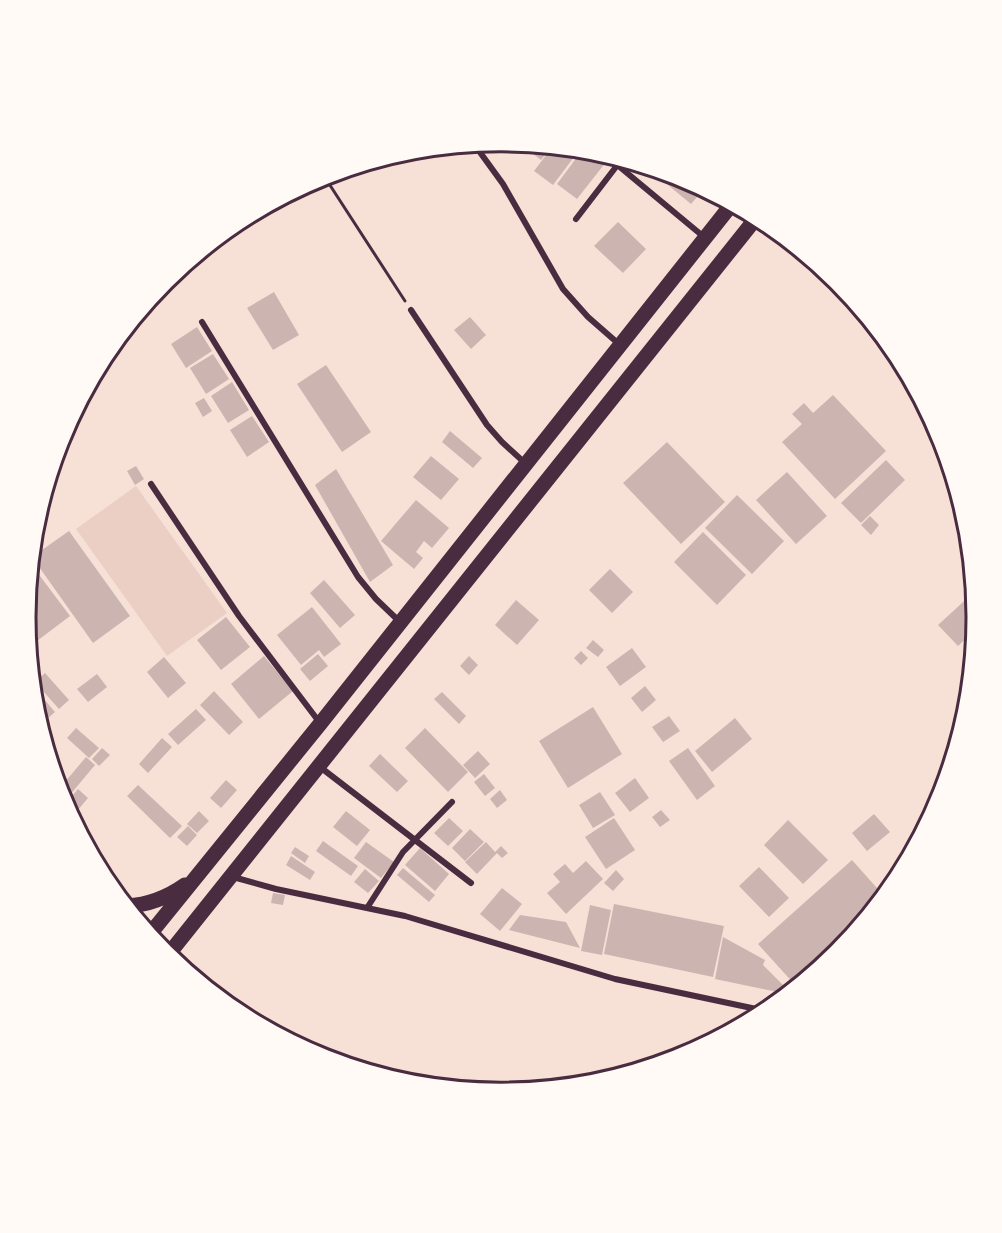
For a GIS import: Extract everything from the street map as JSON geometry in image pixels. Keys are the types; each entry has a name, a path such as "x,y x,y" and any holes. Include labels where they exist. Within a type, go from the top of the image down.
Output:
{"highway":[{"path":"155,928 320,724 727,210"},
{"path":"175,947 751,225"},
{"path":"136,904 174,893 195,879"}],"street":[{"path":"480,152 503,183 563,289 588,317 621,345"},
{"path":"576,219 616,166"},
{"path":"619,166 705,238"},
{"path":"411,310 487,425 501,442 526,464"},
{"path":"202,322 358,577 376,599 401,622"},
{"path":"151,484 239,616 320,724"},
{"path":"320,767 471,883"},
{"path":"367,908 392,867 414,839 452,802"},
{"path":"232,877 276,889 405,916 615,979 751,1008"}],"path":[{"path":"330,185 411,310"}],"shaded area":[{"path":"136,486 227,613 167,656 76,529"}],"building":[{"path":"531,152 546,153 541,160"},
{"path":"547,154 574,157 553,185 534,171"},
{"path":"577,157 605,163 577,199 557,184"},
{"path":"663,181 698,195 691,204"},
{"path":"618,222 646,249 623,273 594,246"},
{"path":"274,292 299,335 273,350 247,308"},
{"path":"470,317 486,335 471,349 454,330"},
{"path":"197,327 212,351 186,368 171,344"},
{"path":"213,354 229,379 206,394 190,368"},
{"path":"326,365 371,432 342,452 297,384"},
{"path":"232,382 249,410 228,423 211,396"},
{"path":"833,395 886,451 835,499 782,442 802,424 792,414 804,403 813,413"},
{"path":"204,398 212,411 203,417 195,403"},
{"path":"252,416 269,442 247,457 230,430"},
{"path":"450,431 482,458 473,468 442,442"},
{"path":"667,442 725,502 681,544 623,483"},
{"path":"431,456 459,479 441,500 413,477"},
{"path":"886,460 905,480 861,523 841,503"},
{"path":"136,466 144,479 135,485 127,471"},
{"path":"336,469 393,565 370,582 315,485"},
{"path":"787,472 827,516 796,544 756,500"},
{"path":"737,495 784,541 752,574 705,528"},
{"path":"416,500 449,528 432,548 424,541 416,552 423,558 414,569 381,541"},
{"path":"870,516 879,525 871,535 861,525"},
{"path":"69,531 130,616 93,643 39,567 41,551"},
{"path":"703,532 746,575 717,605 674,562"},
{"path":"610,569 633,592 612,613 589,590"},
{"path":"38,574 70,616 37,641"},
{"path":"324,580 355,615 340,628 310,593"},
{"path":"516,600 539,620 517,645 495,625"},
{"path":"965,600 965,639 958,646 938,625"},
{"path":"312,607 341,644 324,657 319,650 301,665 277,635"},
{"path":"226,617 250,647 221,670 197,640"},
{"path":"593,640 604,650 598,657 586,648"},
{"path":"632,648 646,667 620,686 606,667"},
{"path":"581,651 588,658 581,665 574,658"},
{"path":"318,654 328,666 310,681 300,669"},
{"path":"264,656 293,691 259,719 231,684"},
{"path":"469,656 478,665 469,675 460,666"},
{"path":"164,657 186,683 168,698 147,672"},
{"path":"45,673 69,700 59,709 42,690 40,677"},
{"path":"97,674 107,687 88,702 77,689"},
{"path":"645,686 656,700 642,712 631,698"},
{"path":"214,691 243,722 229,735 200,705"},
{"path":"442,692 466,716 459,724 434,699"},
{"path":"44,699 55,712 48,718"},
{"path":"593,707 622,754 568,788 539,741"},
{"path":"196,709 206,720 178,745 168,734"},
{"path":"669,716 680,731 663,742 652,727"},
{"path":"735,718 752,739 712,772 695,751"},
{"path":"76,728 99,748 89,758 67,738"},
{"path":"425,728 468,772 448,792 405,748"},
{"path":"162,738 172,747 148,773 139,764"},
{"path":"102,748 110,755 99,766 92,759"},
{"path":"688,748 715,786 697,800 669,761"},
{"path":"478,751 490,764 475,778 463,765"},
{"path":"380,754 408,781 397,792 369,766"},
{"path":"86,757 95,765 71,794 66,780"},
{"path":"484,774 495,788 485,796 474,782"},
{"path":"635,778 649,798 630,812 615,793"},
{"path":"226,780 237,790 221,808 210,798"},
{"path":"138,785 182,826 170,838 127,796"},
{"path":"78,789 88,798 78,810 72,796"},
{"path":"500,790 507,800 497,808 490,799"},
{"path":"600,792 615,815 593,828 579,805"},
{"path":"661,810 670,820 660,827 652,817"},
{"path":"199,811 209,821 197,833 187,824"},
{"path":"346,811 370,830 357,846 333,827"},
{"path":"874,814 890,832 867,851 852,833"},
{"path":"449,818 463,831 448,846 434,833"},
{"path":"614,818 635,850 606,869 585,837"},
{"path":"788,820 828,860 803,884 764,845"},
{"path":"188,826 197,835 187,846 177,837"},
{"path":"470,829 484,842 465,861 452,848"},
{"path":"323,841 358,866 351,876 316,851"},
{"path":"366,842 394,862 381,878 354,858"},
{"path":"486,842 495,852 501,846 508,853 502,858 497,853 477,874 465,862"},
{"path":"295,847 309,856 305,863 291,853"},
{"path":"420,848 449,874 435,891 405,865"},
{"path":"291,856 315,872 310,880 286,865"},
{"path":"852,860 878,889 830,945 790,980 758,944"},
{"path":"586,861 603,879 566,914 547,893 560,882 553,874 565,864 573,873"},
{"path":"759,867 789,898 769,917 739,886"},
{"path":"403,868 435,895 429,902 397,875"},
{"path":"365,869 379,881 368,893 354,882"},
{"path":"616,870 624,879 613,891 604,883"},
{"path":"502,888 522,904 500,931 480,914"},
{"path":"273,893 285,895 283,905 271,903"},
{"path":"614,904 724,926 713,977 604,954"},
{"path":"590,905 611,910 602,955 581,951"},
{"path":"520,915 566,922 580,948 509,930"},
{"path":"723,937 765,960 763,965 783,985 775,991 715,979"}]}
